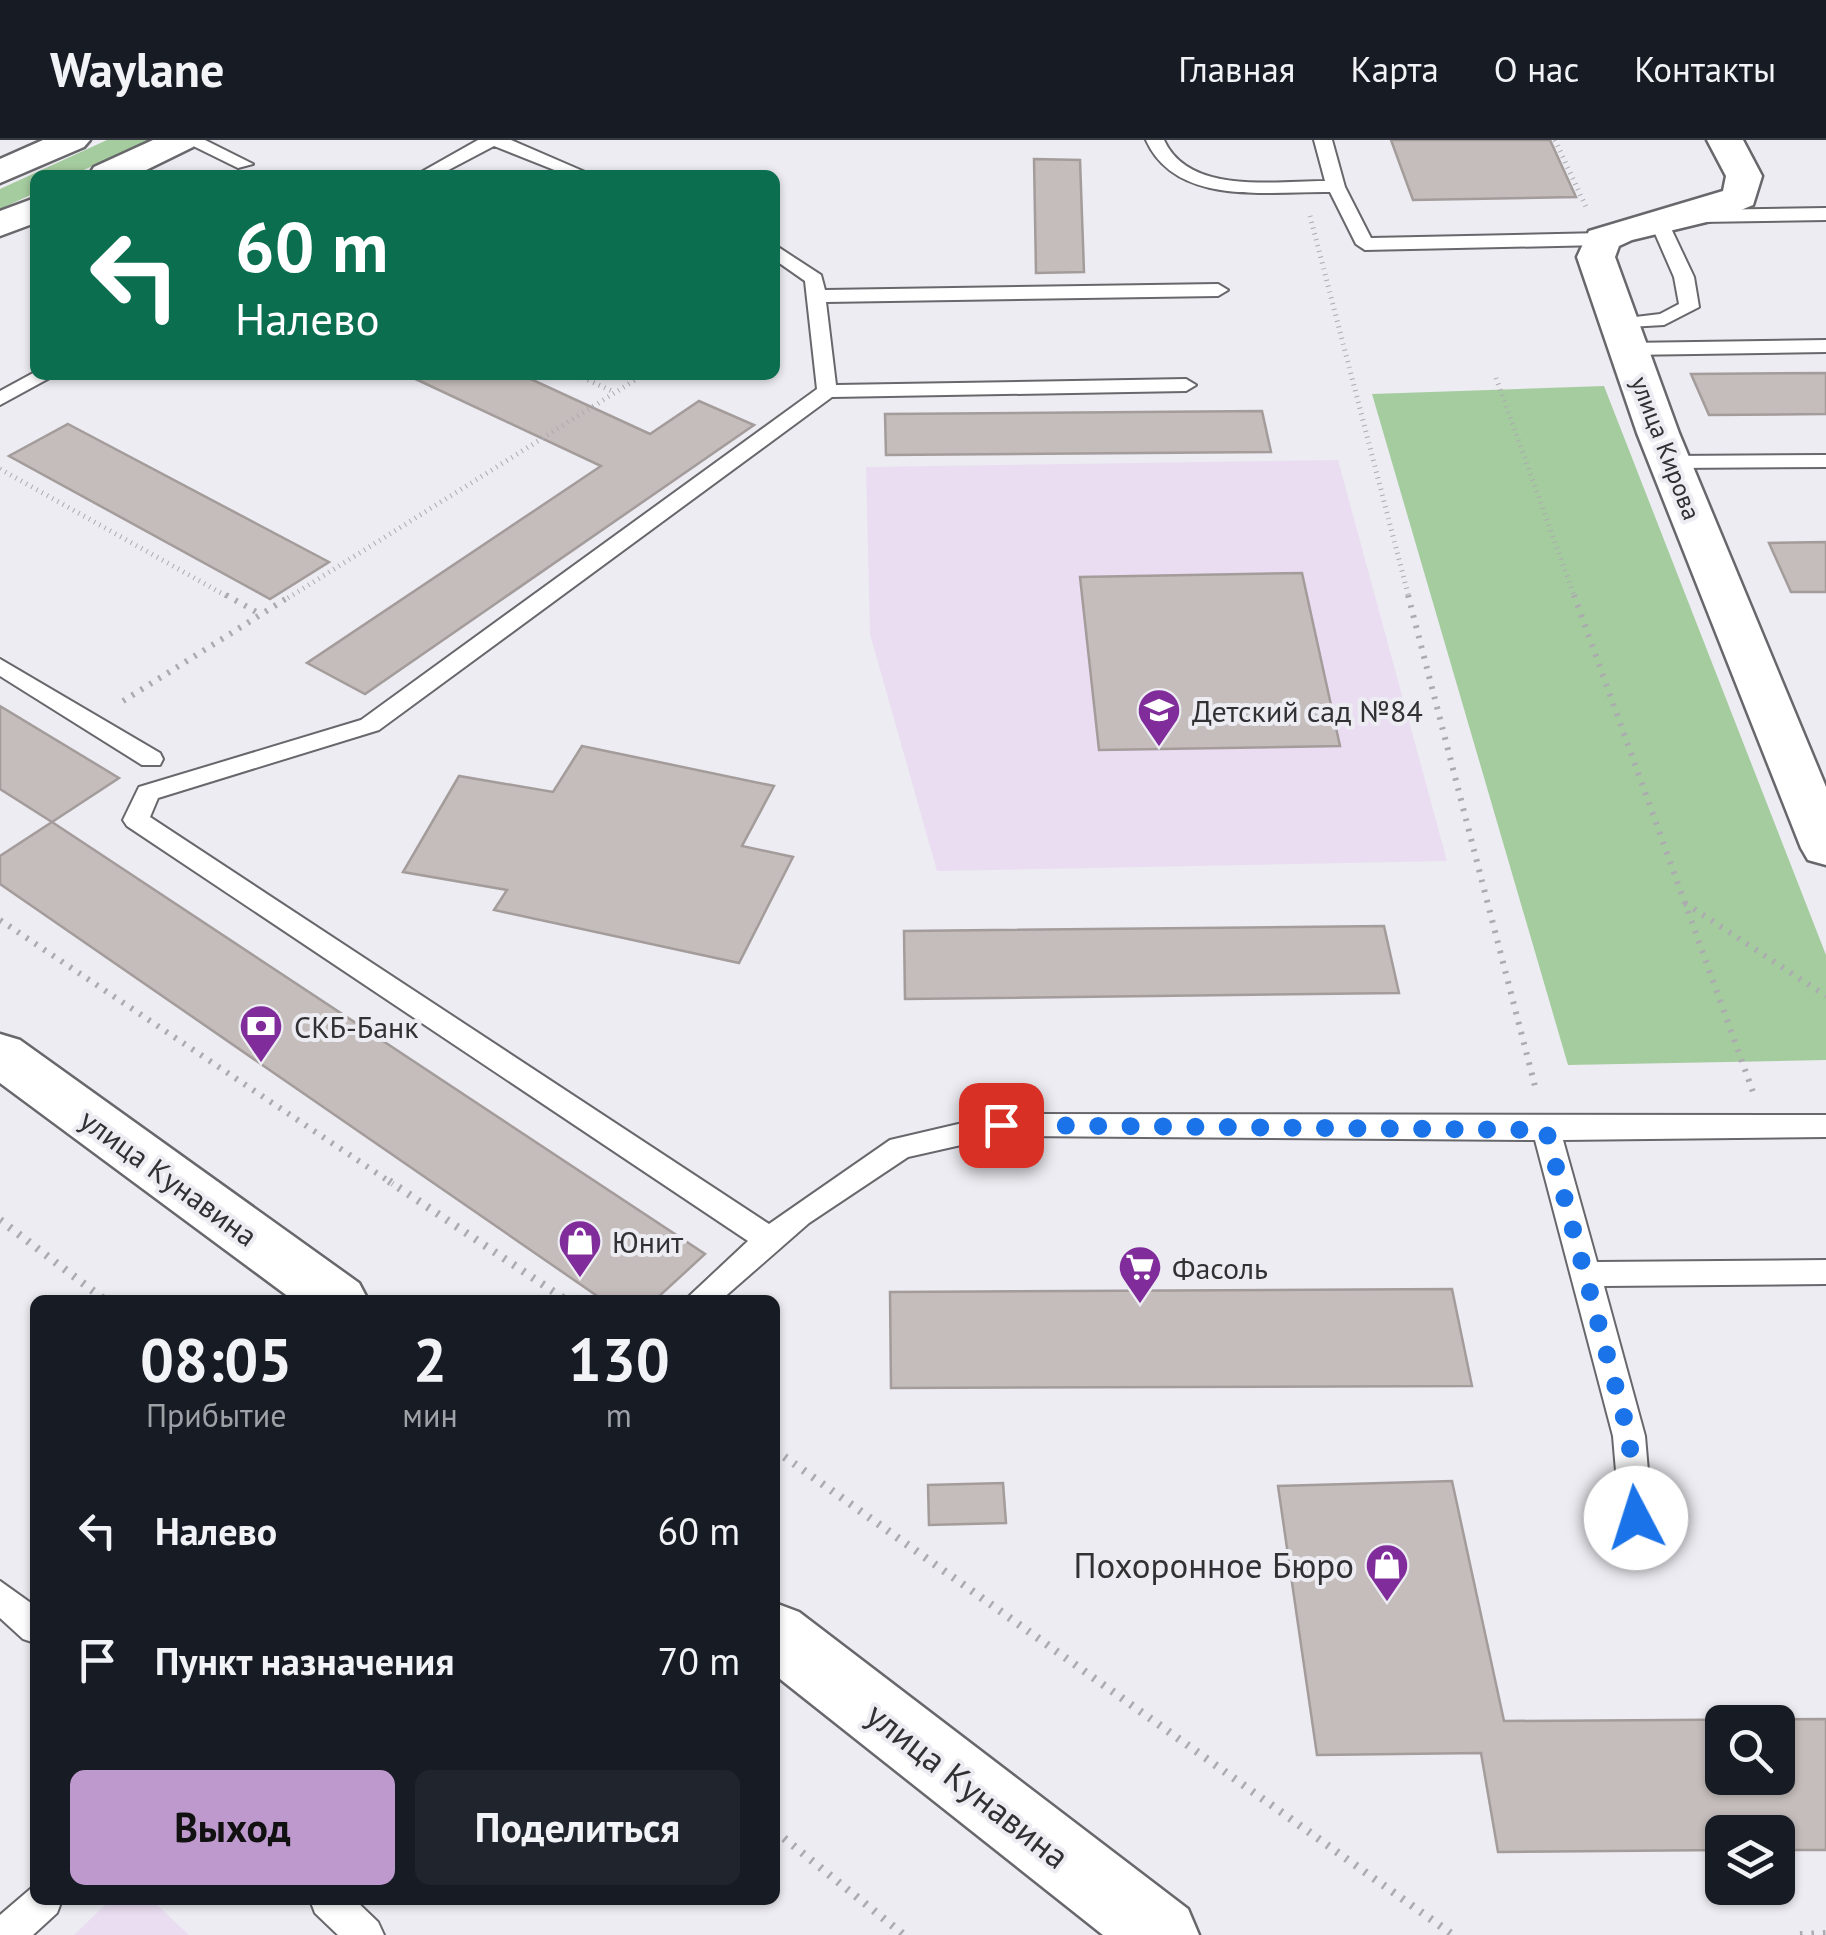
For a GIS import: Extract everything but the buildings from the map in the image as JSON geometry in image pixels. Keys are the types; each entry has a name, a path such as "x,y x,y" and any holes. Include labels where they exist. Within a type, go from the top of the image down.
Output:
{"street":[{"path":"0,172 72,140"},
{"path":"118,170 181,140"},
{"path":"1602,239 1626,227 1680,219 1740,198 1744,176 1726,140"},
{"path":"0,226 30,211"},
{"name":"улица Кирова","path":"1602,239 1596,257 1623,336 1826,848"},
{"name":"улица Кунавина","path":"0,1054 331,1295"},
{"name":"улица Кунавина","path":"780,1638 1162,1935"}],"lane":[{"path":"190,140 244,164"},
{"path":"435,170 493,140 570,170"},
{"path":"1156,140 1165,162 1212,186 1336,187"},
{"path":"1322,140 1336,187 1366,244 1602,239"},
{"path":"1623,336 1690,306 1680,219 1826,214"},
{"path":"780,255 814,279 827,391"},
{"path":"816,296 1218,290"},
{"path":"1623,336 1826,346"},
{"path":"0,399 36,380"},
{"path":"770,1240 136,820 148,793 370,725 827,391 1186,386"},
{"path":"1670,462 1826,461"},
{"path":"0,666 152,759"},
{"path":"706,1295 770,1240 900,1148 1001,1125 1546,1130 1826,1126"},
{"path":"1546,1130 1629,1436 1636,1518"},
{"path":"1585,1274 1826,1272"},
{"path":"0,1596 30,1623"},
{"path":"6,1935 39,1905"},
{"path":"333,1905 365,1935"}],"path":[{"path":"1555,140 1602,239"},
{"path":"1304,187 1546,1130"},
{"path":"1496,378 1765,1126"},
{"path":"588,380 616,392"},
{"path":"91,720 635,380"},
{"path":"0,469 260,614"},
{"path":"1684,903 1826,996"},
{"path":"0,920 559,1295"},
{"path":"0,1220 98,1295"},
{"path":"780,1454 1452,1935"},
{"path":"780,1834 904,1935"},
{"path":"1800,1935 1826,1934"}],"shaded area":[{"name":"Детский сад №84","path":"1338,460 1447,861 937,871 870,634 866,467"},
{"path":"105,1905 157,1905 189,1935 74,1935"}],"green space":[{"path":"107,140 149,140 84,170 41,170"},
{"path":"30,175 30,195 0,209 0,189"},
{"path":"1604,386 1826,955 1826,1060 1568,1065 1372,394"}],"place":[{"name":"Детский сад №84","path":"1159,748"},
{"name":"СКБ-Банк","path":"261,1064"},
{"name":"Юнит","path":"580,1279"},
{"name":"Фасоль","path":"1140,1305"},
{"name":"Похоронное Бюро","path":"1387,1603"}],"route":[{"path":"1001,1125 1546,1130 1629,1436 1636,1518"}]}
